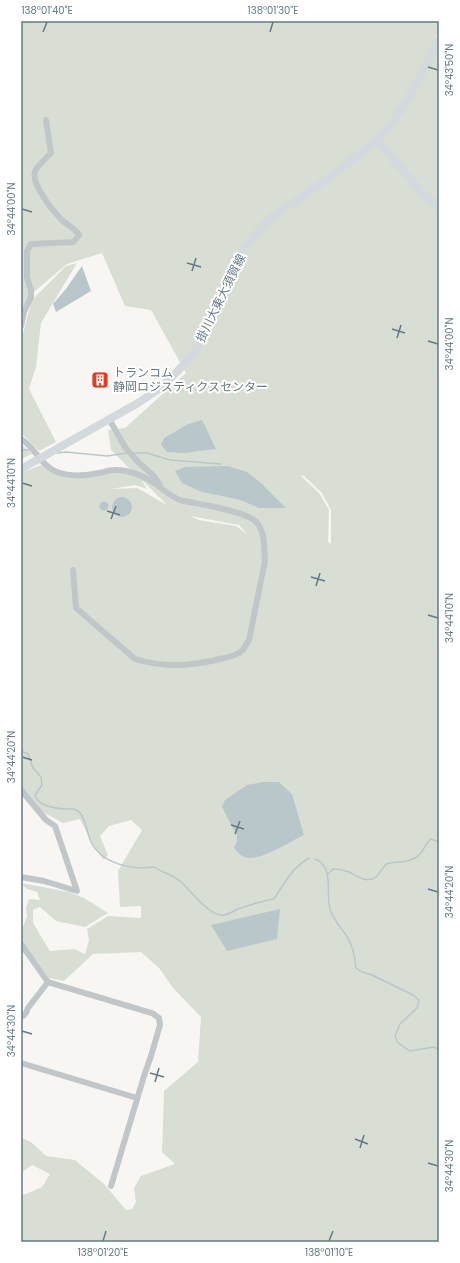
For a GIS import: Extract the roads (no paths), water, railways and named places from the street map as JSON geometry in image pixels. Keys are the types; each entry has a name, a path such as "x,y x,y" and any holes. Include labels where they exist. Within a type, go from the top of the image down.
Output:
{"main road":[{"name":"掛川大東大須賀線","path":"24,467 138,403 159,389 175,374 192,355 203,337 237,259 251,239 270,218 323,182 377,141 393,122 408,99 439,42"},
{"path":"377,141 420,190 439,208"}],"street":[{"path":"21,326 24,312 31,297 31,290 27,278 27,251 31,244 73,242 78,235 74,229 60,219 40,192 34,178 35,171 50,153 46,120"},
{"path":"109,419 125,447 138,462 153,475 163,490"},
{"path":"21,439 46,465 56,472 77,477 115,470 129,472 142,476 156,484 171,497 247,516 258,523 262,531 265,561 249,640 242,650 234,656 198,664 174,666 135,659 76,608 73,570"},
{"path":"21,790 46,820 55,826 77,892 44,880 21,877"},
{"path":"21,944 48,982 152,1013 159,1018 160,1025 111,1186"},
{"path":"23,1016 48,982"},
{"path":"21,1063 137,1098"}],"waterway":[{"path":"21,450 29,450"},
{"path":"57,453 66,452 107,456 128,453"},
{"path":"132,453 147,453 170,460 221,464"},
{"path":"21,751 28,754 33,768 41,777 42,785 35,795 39,802 47,806 60,809 73,809 79,812 84,819 91,842 102,856 118,864 145,868 154,867 171,875 178,879 201,903 219,915 226,915 238,909 274,899 285,881 298,866 309,858"},
{"path":"328,874 333,869 337,869 349,872 362,879 369,880 376,877 386,864 408,861 416,857 431,839 439,842"},
{"path":"315,859 325,868 331,912 352,947 356,968 413,995 419,1000 417,1008 400,1024 395,1036 398,1043 410,1051 434,1047 439,1050"}],"place":[{"name":"トランコム 静岡ロジスティクスセンター","path":"100,380"}]}
